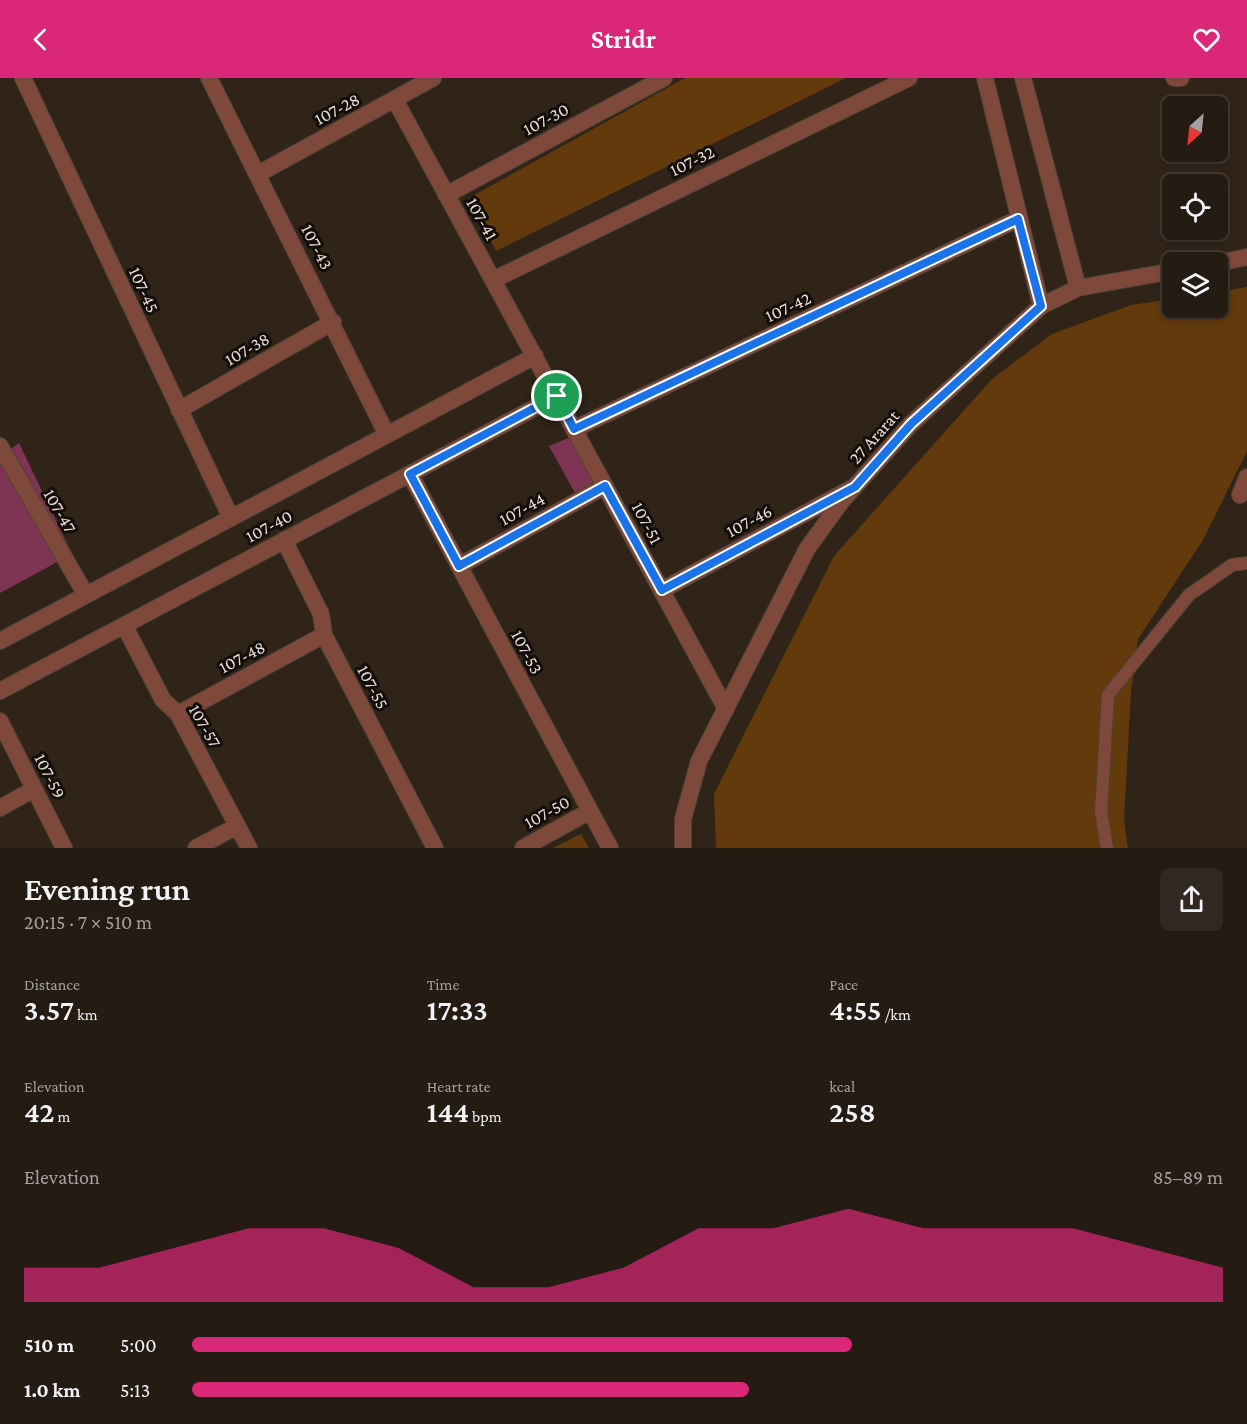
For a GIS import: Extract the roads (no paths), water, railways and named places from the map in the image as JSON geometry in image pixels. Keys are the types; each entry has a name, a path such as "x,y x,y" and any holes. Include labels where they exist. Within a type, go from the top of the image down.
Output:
{"street":[{"name":"107-45","path":"23,78 231,518"},
{"name":"107-43","path":"209,78 333,322 387,435"},
{"name":"107-28","path":"258,174 434,78"},
{"name":"107-30","path":"446,195 664,78"},
{"name":"107-32","path":"493,280 909,78"},
{"path":"985,78 1041,306"},
{"path":"1023,78 1078,288"},
{"path":"1174,78 1181,78"},
{"name":"107-41","path":"394,100 536,356"},
{"name":"107-42","path":"574,429 1018,219"},
{"path":"1228,260 1247,257"},
{"name":"27 Ararat","path":"683,848 683,819 699,761 807,549 855,487 911,424 1041,306 1078,288 1162,273"},
{"name":"107-38","path":"179,410 333,322"},
{"path":"0,641 536,356"},
{"name":"107-51","path":"536,356 726,708"},
{"name":"107-40","path":"0,691 557,396"},
{"name":"107-47","path":"0,446 86,595"},
{"name":"107-53","path":"410,474 610,848"},
{"path":"1240,495 1247,477"},
{"name":"107-44","path":"459,566 605,486"},
{"name":"107-46","path":"662,590 855,487"},
{"name":"107-55","path":"284,540 321,614 324,635 435,848"},
{"name":"107-57","path":"124,625 163,700 178,714 249,848"},
{"name":"107-48","path":"178,714 324,635"},
{"name":"107-59","path":"0,722 64,848"},
{"path":"0,808 34,789"},
{"name":"107-50","path":"523,848 590,811"},
{"path":"196,848 237,826"}],"lane":[{"path":"1107,848 1101,811 1108,695 1189,595 1232,565 1247,563"}]}
